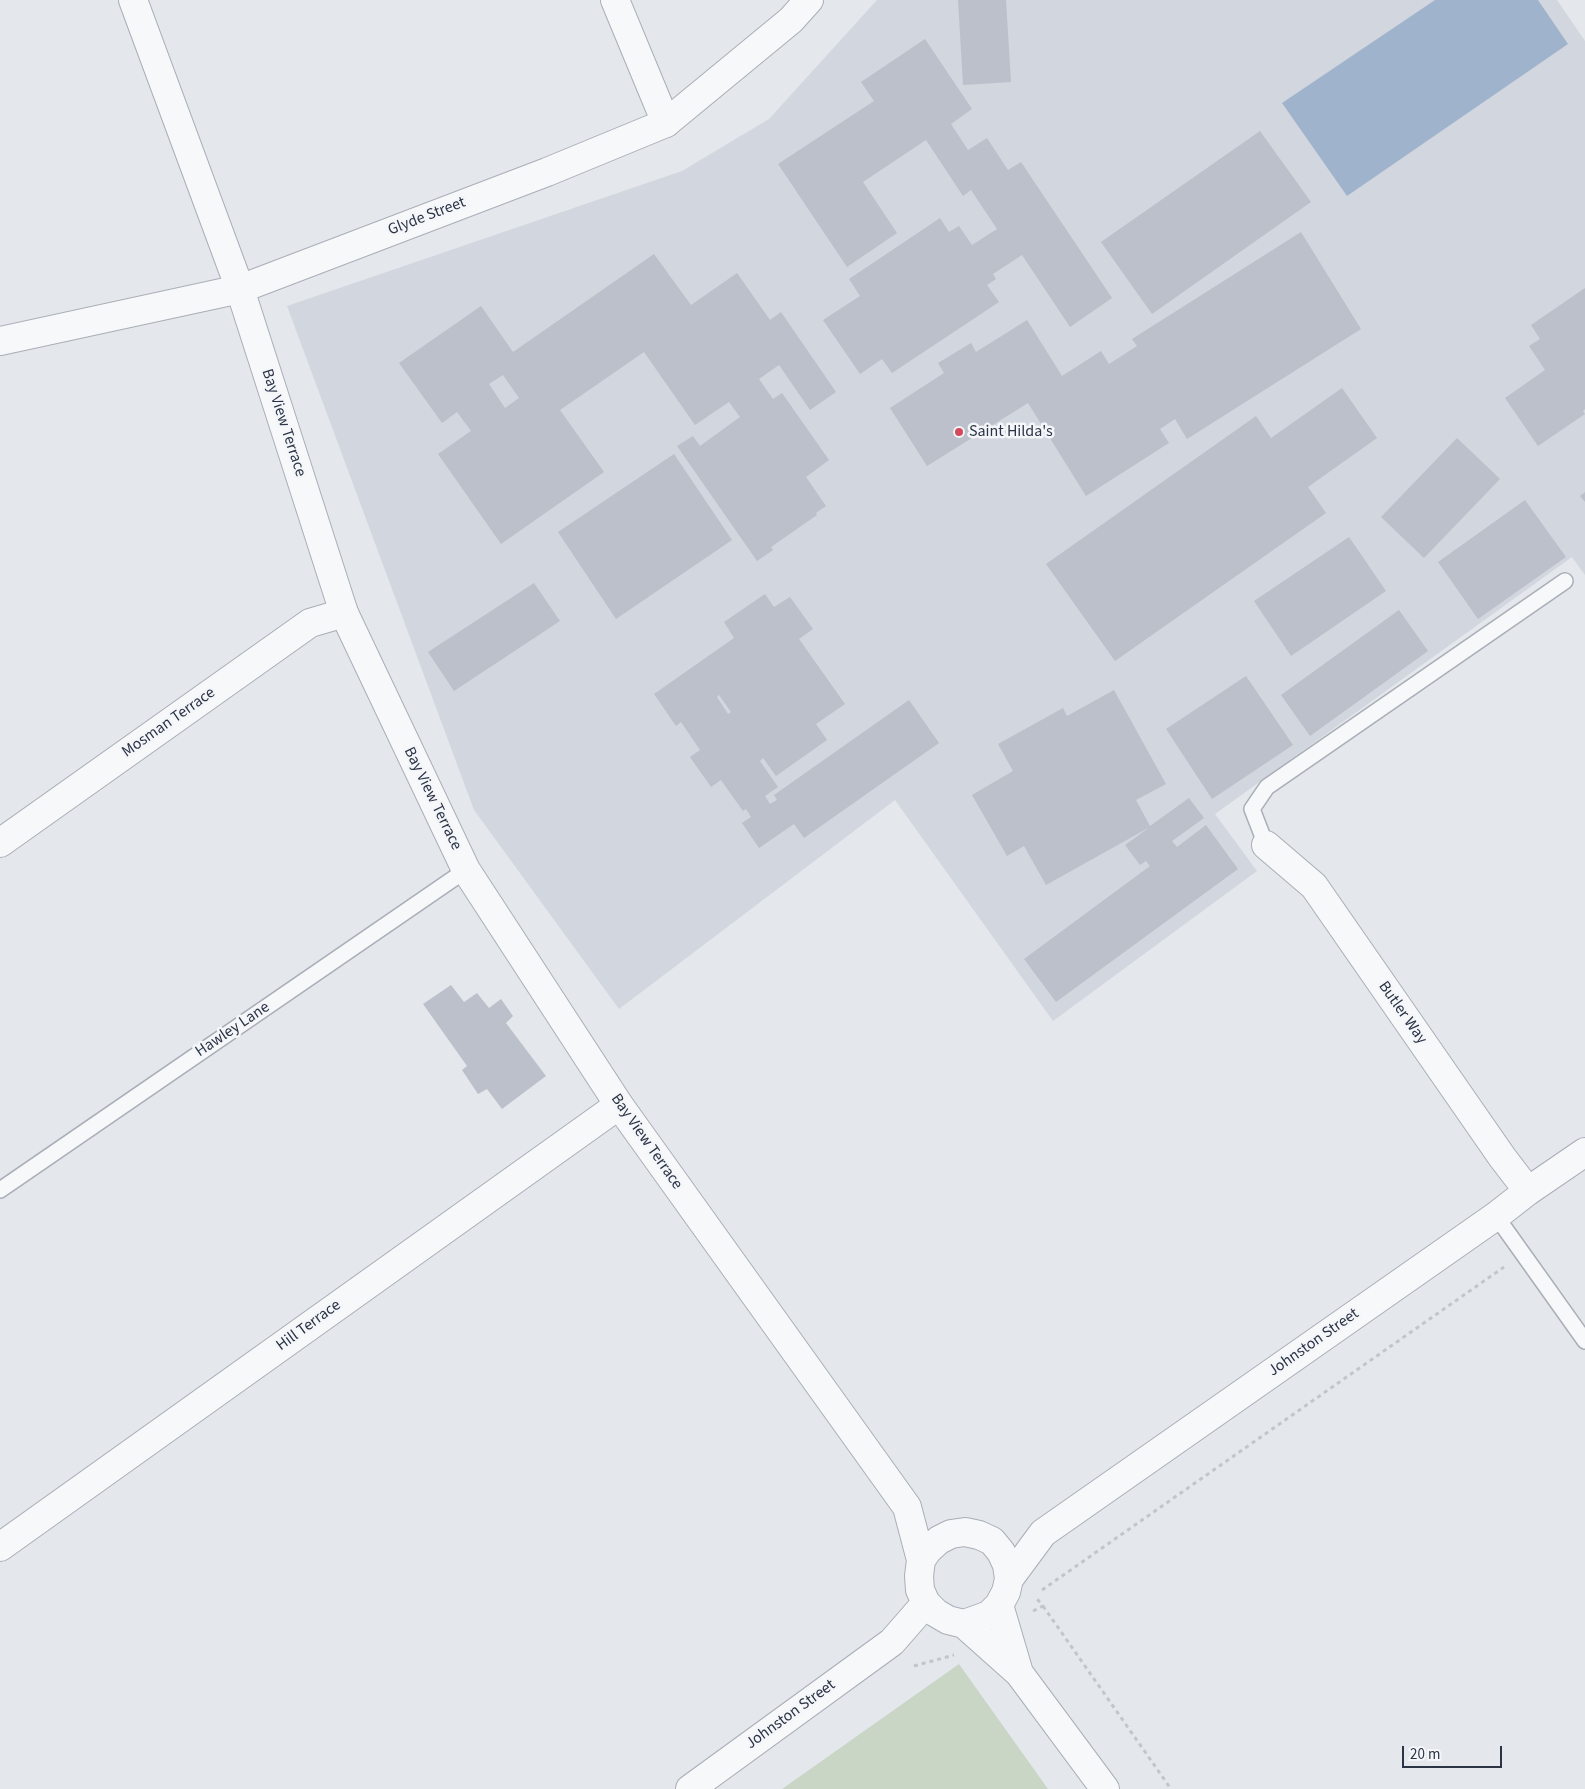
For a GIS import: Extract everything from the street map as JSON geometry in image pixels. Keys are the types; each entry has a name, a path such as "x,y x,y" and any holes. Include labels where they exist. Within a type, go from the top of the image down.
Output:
{"street":[{"name":"Bay View Terrace","path":"133,0 240,289 344,613 466,870 619,1105 908,1507 921,1560"},
{"path":"615,0 666,123"},
{"name":"Glyde Street","path":"0,341 240,289 547,172 666,123 791,20 809,0"},
{"name":"Mosman Terrace","path":"0,843 310,623 344,613"},
{"name":"Butler Way","path":"1266,844 1314,886 1502,1157 1528,1191"},
{"name":"Hill Terrace","path":"0,1547 619,1105"},
{"name":"Johnston Street","path":"1009,1579 1043,1533 1585,1152"},
{"name":"Bay View Terrace","path":"908,1507 958,1533"},
{"path":"956,1622 989,1615 999,1605 1006,1592 1009,1579 1007,1565 1001,1552 992,1541 979,1535 965,1532 951,1534 938,1540 928,1550 921,1560 920,1590 926,1603 936,1613 956,1622 999,1641"},
{"name":"Johnston Street","path":"995,1545 1043,1533"},
{"name":"Johnston Street","path":"690,1789 892,1642 926,1603"},
{"path":"999,1605 999,1641 1019,1673 1105,1789"},
{"name":"Johnston Street","path":"892,1642 956,1622"}],"lane":[{"path":"1266,844 1252,809 1267,787 1565,581"},
{"name":"Hawley Lane","path":"0,1190 466,870"},
{"path":"1496,1216 1585,1340"}],"path":[{"path":"1171,1789 1034,1594 1523,1254"},
{"path":"910,1668 917,1664 999,1641 1023,1616 1043,1606"}],"shaded area":[{"name":"Saint Hilda's","path":"877,0 1557,0 1585,41 1585,575 1572,557 1215,814 1257,871 1053,1021 895,800 619,1009 474,810 287,306 682,171 769,119"}],"green space":[{"path":"959,1664 1048,1789 782,1789"}],"water":[{"path":"1435,0 1538,0 1568,44 1347,196 1282,103"}],"building":[{"path":"958,0 1006,0 1011,82 963,85"},
{"path":"925,39 972,109 951,124 968,150 987,138 1008,170 1021,162 1112,298 1070,327 1022,255 993,274 996,279 987,285 999,302 892,373 882,359 860,374 823,320 860,296 849,279 940,218 949,232 959,226 972,245 997,229 971,190 963,196 926,140 863,182 897,233 847,267 778,164 874,101 861,82"},
{"path":"1260,131 1311,202 1152,314 1101,242"},
{"path":"1301,232 1361,329 1187,439 1175,419 1160,429 1169,443 1086,496 1028,403 927,466 890,408 944,373 938,363 971,343 976,352 1027,320 1062,376 1101,351 1109,364 1137,346 1132,339"},
{"path":"654,254 691,305 737,273 770,320 781,312 836,392 810,410 779,365 759,379 773,399 782,393 829,460 806,477 826,506 816,513 817,515 771,547 773,550 757,561 677,446 693,436 700,446 740,417 729,402 695,425 644,352 560,410 604,472 501,544 438,454 471,431 457,412 442,423 399,363 481,306 513,352","holes":["503,375 519,398 505,408 489,384"]},
{"path":"1585,288 1585,409 1583,411 1585,414 1538,446 1505,398 1545,370 1529,346 1540,339 1531,325"},
{"path":"1342,388 1377,438 1308,487 1326,513 1115,661 1046,564 1256,416 1271,438"},
{"path":"1457,438 1500,479 1424,558 1381,517"},
{"path":"674,454 732,540 616,619 558,532"},
{"path":"1585,492 1585,502 1580,496"},
{"path":"1525,500 1566,557 1478,619 1438,562"},
{"path":"1349,537 1386,591 1291,656 1254,601"},
{"path":"534,583 560,621 454,691 428,652"},
{"path":"765,594 774,607 790,597 813,629 799,639 845,704 816,724 827,740 776,776 763,758 760,761 778,787 765,796 770,804 777,800 774,795 909,700 939,743 804,838 794,824 759,848 742,823 751,817 746,809 743,811 721,780 711,787 690,757 700,750 681,722 676,726 654,694 734,638 724,622","holes":["719,695 731,712 728,714 717,697"]},
{"path":"1399,610 1428,651 1310,736 1281,695"},
{"path":"1246,676 1293,745 1212,799 1166,729"},
{"path":"1114,690 1166,784 1136,800 1150,826 1189,798 1204,818 1172,841 1177,847 1206,825 1238,869 1056,1002 1024,959 1150,866 1146,861 1140,865 1125,845 1150,827 1046,885 1024,846 1007,856 972,795 1013,771 998,744 1063,708 1067,716"},
{"path":"451,985 464,1002 477,993 489,1008 501,999 513,1016 506,1023 546,1076 502,1109 487,1089 478,1094 462,1070 467,1066 423,1004"}],"place":[{"name":"Saint Hilda's","path":"959,432"}]}
